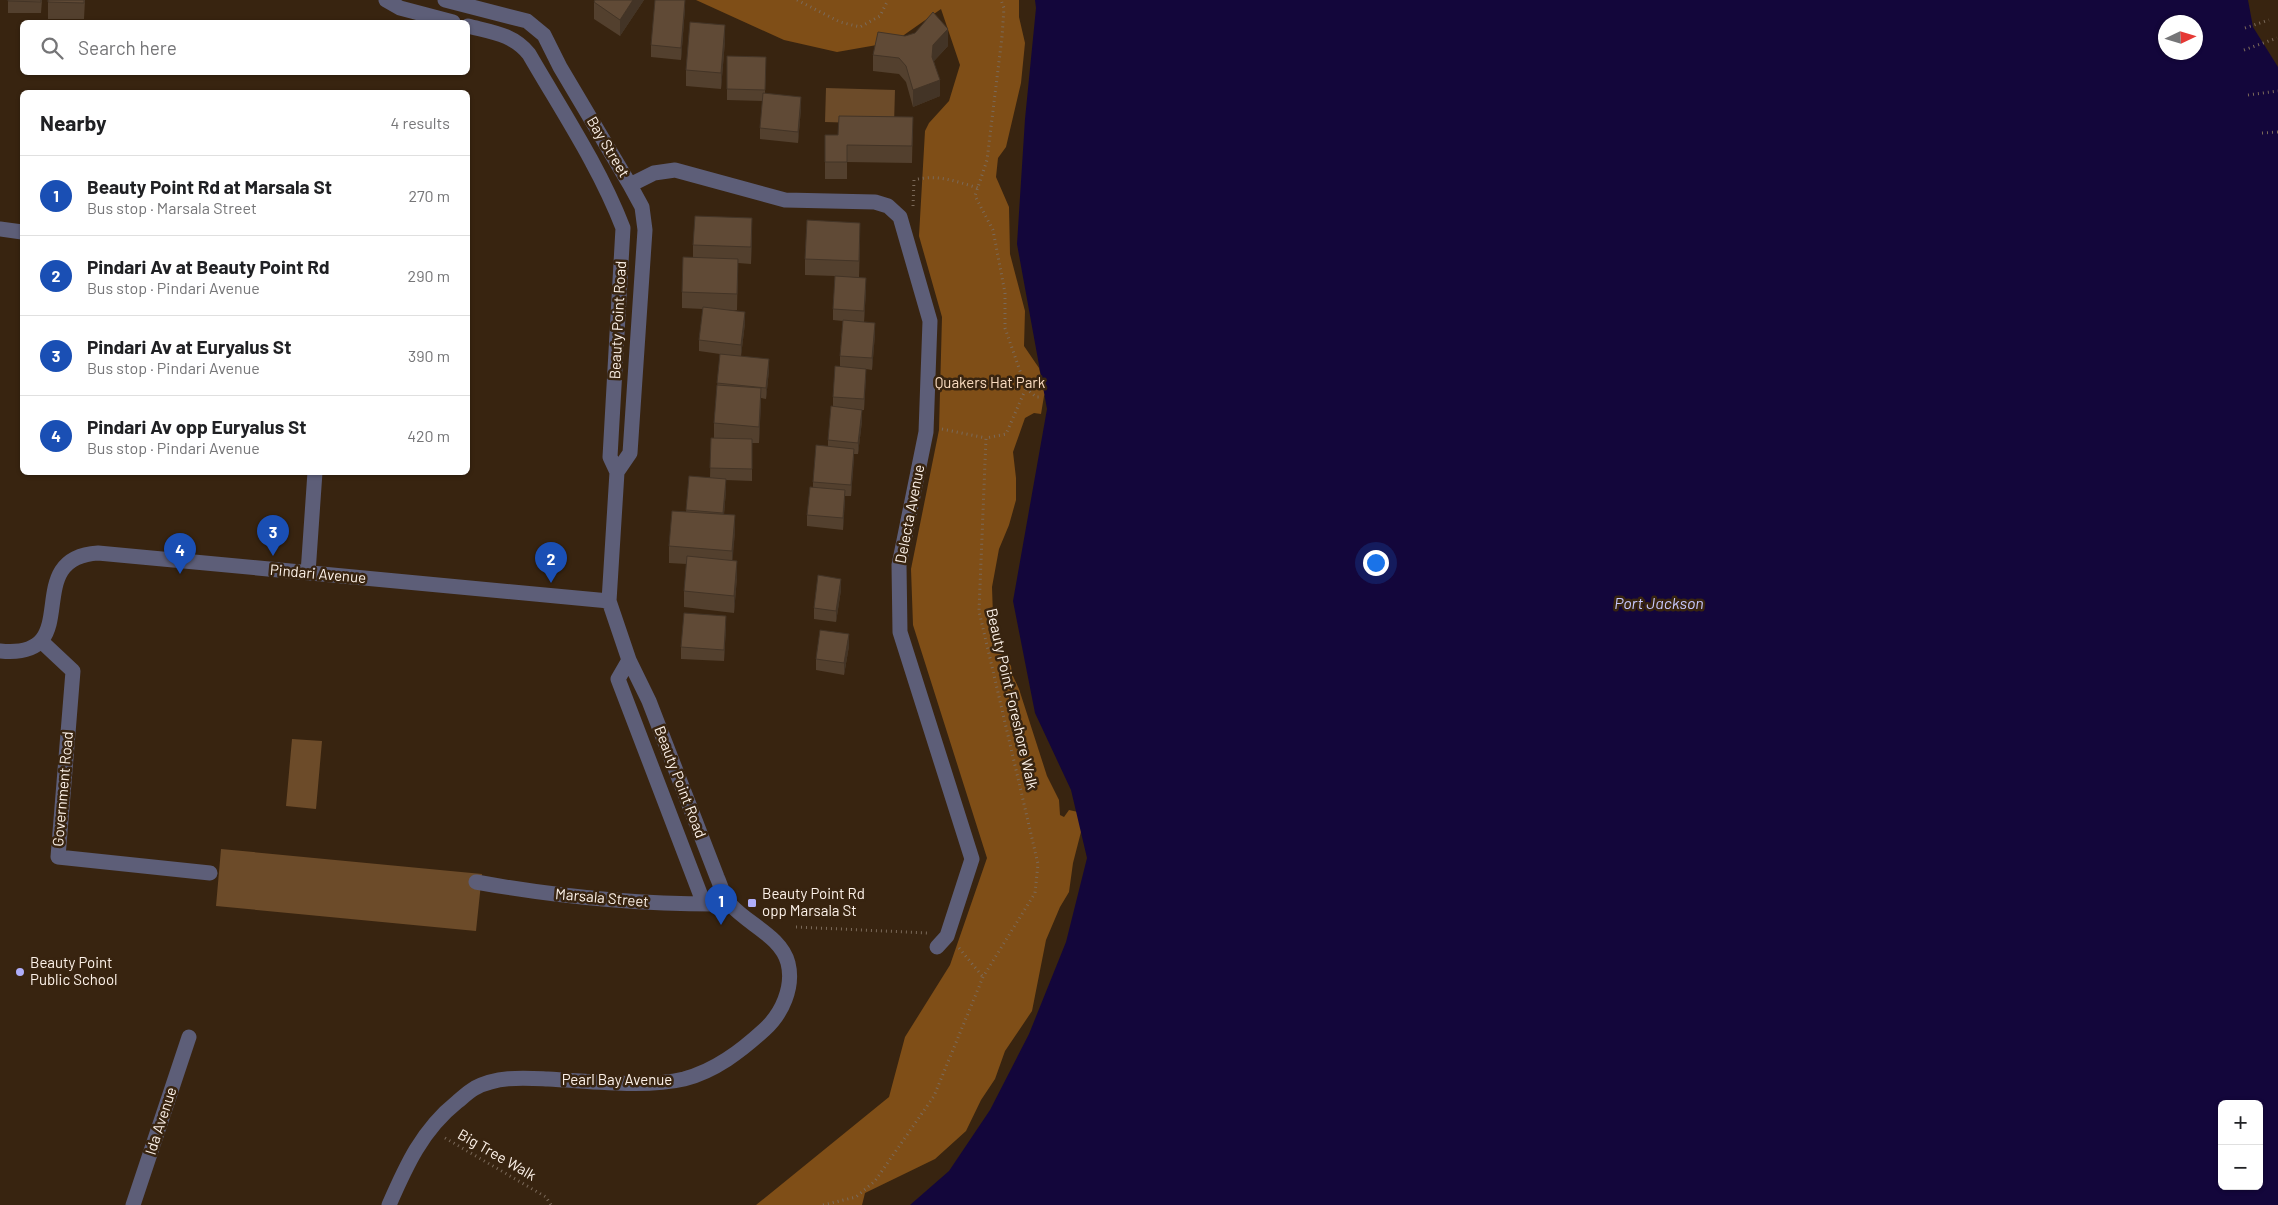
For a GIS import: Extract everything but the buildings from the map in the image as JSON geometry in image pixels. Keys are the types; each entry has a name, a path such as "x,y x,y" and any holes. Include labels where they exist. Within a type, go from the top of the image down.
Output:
{"street":[{"path":"386,0 400,8 445,20"},
{"name":"Bay Street","path":"445,0 528,20 544,35 560,67 630,185 654,173 675,170 785,200 875,202 888,206 900,217"},
{"name":"Bay Street","path":"470,27 512,38 529,54 597,172"},
{"name":"Beauty Point Road","path":"597,172 612,199 623,228 610,457 617,472 609,601 629,660 649,701 716,878 729,904"},
{"name":"Beauty Point Road","path":"617,472 630,453 645,230 642,207 630,185"},
{"name":"Delecta Avenue","path":"900,217 930,321 926,426 900,565 900,632 972,859 942,941"},
{"path":"0,229 20,232"},
{"path":"308,573 315,475"},
{"name":"Pindari Avenue","path":"41,641 49,628 54,584 63,569 73,559 87,554 98,553 609,601"},
{"path":"0,651 14,652 31,648 41,641"},
{"name":"Government Road","path":"41,641 73,671 58,857 210,873"},
{"name":"Beauty Point Road","path":"629,660 618,680 704,904"},
{"name":"Marsala Street","path":"476,882 556,893 654,903 729,904"},
{"name":"Pearl Bay Avenue","path":"389,1205 404,1170 429,1128 473,1089 495,1080 520,1078 670,1082 716,1066 744,1049 769,1026 786,998 790,977 787,960 780,947 729,904"},
{"name":"Ida Avenue","path":"133,1205 189,1036"}],"path":[{"path":"797,0 840,22 860,27 880,16 888,0"},
{"path":"1001,0 1004,8 1002,37 987,160 975,196 993,230 1005,293 1006,328 1026,388 1039,397"},
{"path":"2244,28 2269,20"},
{"path":"2244,50 2277,38"},
{"path":"2248,95 2278,91"},
{"path":"2262,133 2278,132"},
{"path":"900,217 912,211 914,180 929,176 940,177 978,188"},
{"path":"926,426 986,438 1006,434 1026,388"},
{"name":"Beauty Point Foreshore Walk","path":"822,1205 856,1197 875,1181 934,1096 983,977 1035,893 1038,864 979,612 986,438"},
{"path":"796,927 829,927 942,941 976,966 983,977"},
{"name":"Big Tree Walk","path":"429,1128 546,1197 551,1205"}],"shaded area":[{"path":"826,88 895,90 894,124 825,122"},
{"path":"292,739 322,741 316,809 286,806"},
{"path":"221,849 482,874 476,931 216,906"}],"green space":[{"name":"Quakers Hat Park","path":"696,0 1019,0 1019,17 1025,43 1021,83 1006,147 998,158 996,177 1009,207 1010,254 1025,311 1024,346 1039,368 1043,385 1047,392 1044,396 1041,414 1034,413 1025,418 1013,452 1016,500 1009,525 999,549 992,587 993,616 1005,657 1011,666 1012,674 1019,689 1047,776 1059,800 1060,815 1064,817 1069,810 1078,812 1082,828 1073,863 1069,892 1060,907 1046,940 1032,1011 1005,1051 995,1079 981,1100 966,1131 935,1159 865,1193 862,1205 756,1205 889,1097 905,1037 950,965 987,858 913,625 911,569 939,430 942,317 919,236 925,131 929,123 949,101 960,65 941,9 894,42 837,52 784,40"}],"water":[{"name":"Port Jackson","path":"1035,0 2248,0 2253,27 2278,67 2278,1205 910,1205 949,1171 990,1110 1029,1034 1066,942 1087,858 1071,790 1035,713 1013,601 1047,409 1017,244 1025,119 1036,8"}],"place":[{"name":"Pindari Av at Euryalus St","path":"273,556"},
{"name":"Pindari Av opp Euryalus St","path":"180,574"},
{"name":"Pindari Av at Beauty Point Rd","path":"551,583"},
{"name":"Beauty Point Rd opp Marsala St","path":"752,903"},
{"name":"Beauty Point Rd at Marsala St","path":"721,925"},
{"name":"Beauty Point Public School","path":"20,972"}]}
